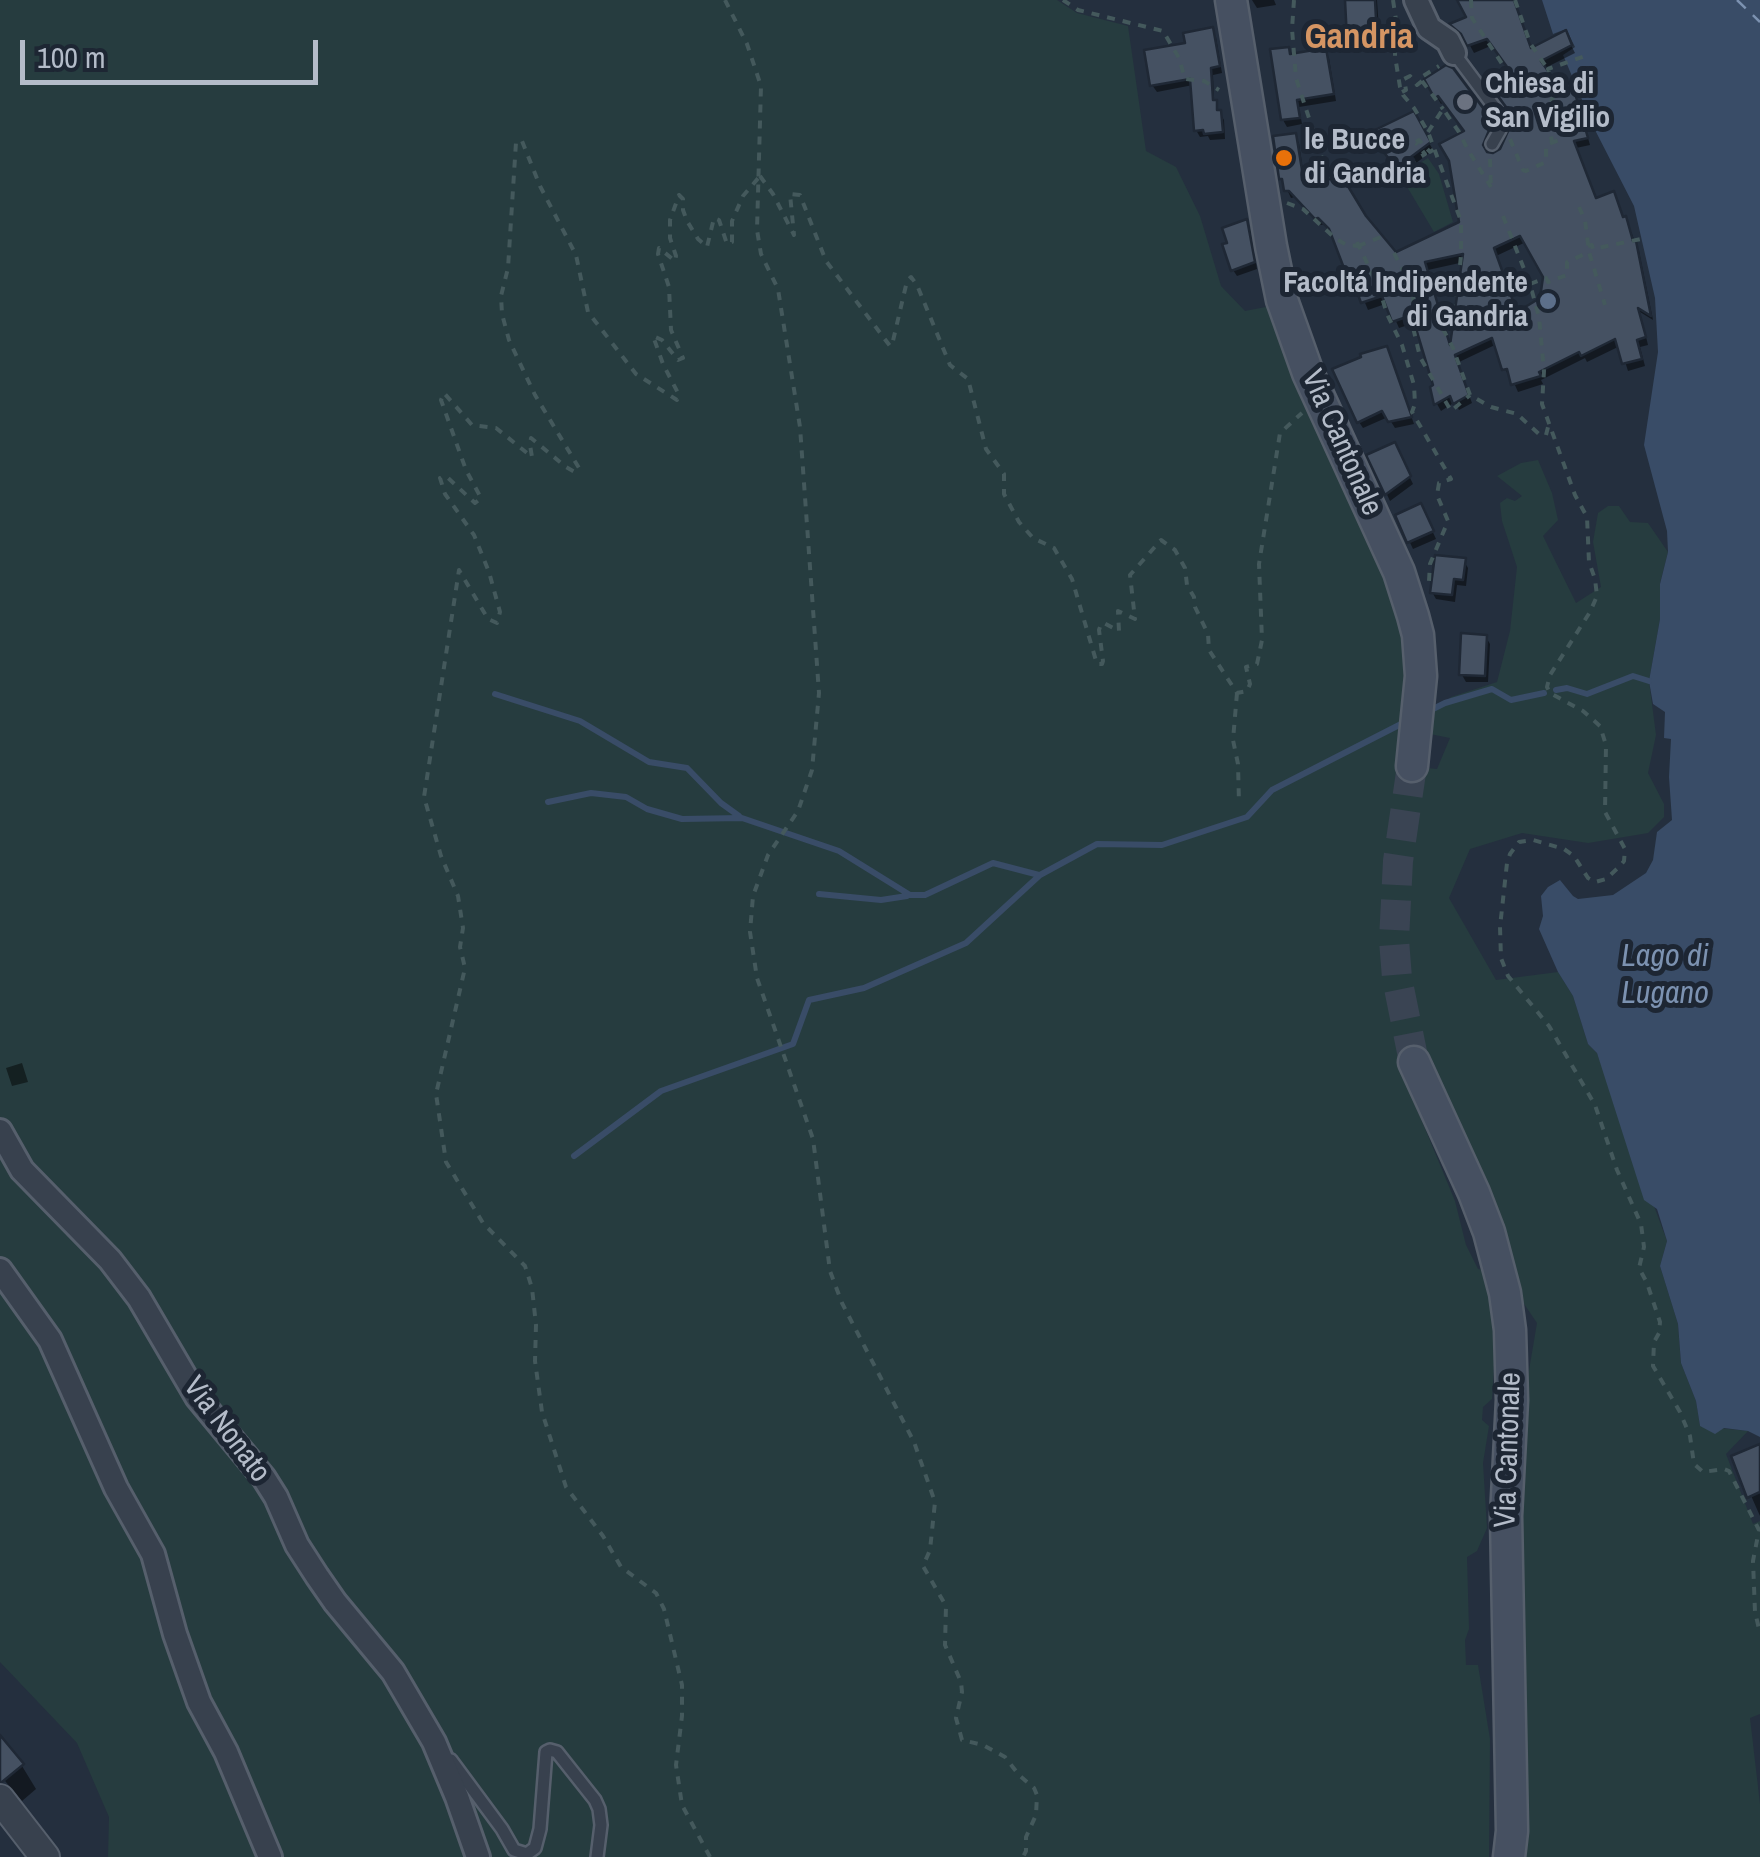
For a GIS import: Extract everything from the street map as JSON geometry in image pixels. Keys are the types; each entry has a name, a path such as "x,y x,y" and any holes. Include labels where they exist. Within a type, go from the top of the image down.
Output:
{"main road":[{"name":"Via Cantonale","path":"1231,0 1282,300 1308,374 1408,595 1418,634 1420,698 1412,766"},
{"name":"Via Cantonale","path":"1414,1062 1490,1232 1510,1330 1512,1400 1506,1516 1510,1857"}],"street":[{"path":"1416,0 1429,28 1448,42 1454,53"},
{"name":"Via Nonato","path":"0,1131 22,1170 110,1260 140,1298 196,1397 264,1478 306,1560 334,1602 394,1672 434,1742 478,1857"},
{"path":"0,1270 50,1340 116,1488 154,1554 175,1634 199,1702 226,1752 270,1857"},
{"path":"0,1799 45,1857"}],"lane":[{"path":"1454,53 1498,112 1500,130 1492,144"},
{"name":"Via Nonato","path":"434,1742 514,1850 522,1854 531,1852 538,1843 545,1756 548,1750 557,1752 599,1809 598,1857"}],"path":[{"path":"725,0 747,44 761,86 757,230 761,254 778,290 800,427 819,693 812,770 798,811 768,855 752,896 750,932 757,978 813,1140 830,1271 842,1303 914,1442 935,1502 930,1550 923,1566 946,1606 946,1645 962,1682 956,1718 962,1740 983,1745 1005,1757 1034,1788 1038,1804 1022,1857"},
{"path":"1064,0 1078,10 1162,30 1179,58 1185,78 1210,83 1226,102"},
{"path":"1294,0 1296,78 1329,180"},
{"path":"1393,0 1402,92 1428,132 1461,221 1459,271 1452,308 1413,318"},
{"path":"1472,0 1472,18 1512,79 1526,93"},
{"path":"1515,0 1530,43 1555,85 1550,102 1553,144"},
{"path":"1548,70 1585,56"},
{"path":"1402,92 1406,90 1404,79 1410,76 1417,84 1423,79 1460,132 1491,188 1492,144 1503,138 1512,139 1526,170 1546,162 1546,145 1559,140 1558,134"},
{"path":"1428,132 1442,108"},
{"path":"1400,187 1393,175 1426,154 1415,142 1419,140 1430,152 1434,149"},
{"path":"710,1857 682,1805 676,1765 682,1685 664,1609 656,1592 622,1567 566,1486 542,1412 532,1288 525,1266 482,1223 446,1162 436,1094 464,968 460,947 463,928 458,896 441,856 424,796 459,570 488,619 497,623 500,612 474,535 444,494 440,478 447,477 475,503 481,498 466,470 441,400 444,393 472,425 496,428 532,457 531,438 566,467 575,472 579,468 535,396 509,340 502,314 516,142 522,141 576,255 588,312 636,374 677,400 654,336 678,360 683,358 671,330 669,287 658,254 659,248 675,261 670,220 678,195 683,198 687,221 707,247 714,218 719,220 727,244 732,242 732,221 743,196 760,176"},
{"path":"760,176 794,235 790,194 800,195 826,261 888,345 892,345 907,281 911,277 917,285 950,365 968,379 986,449 1004,474 1004,494 1019,522 1033,538 1054,548 1072,579 1097,664 1103,661 1100,624 1119,630 1118,611 1135,620 1130,575 1161,540 1175,550 1208,634 1209,650 1238,693 1233,740 1239,804"},
{"path":"1280,202 1298,206 1348,245 1381,236"},
{"path":"1579,208 1605,306"},
{"path":"1503,216 1539,317 1542,404 1575,496 1587,517 1589,562 1597,596 1550,674 1548,687 1550,693 1583,711 1600,726 1606,745 1606,812 1625,849 1620,866 1606,879 1595,882 1564,849 1533,840 1519,842 1507,863 1501,958 1508,976 1549,1026 1595,1105 1641,1224 1644,1247 1639,1268 1660,1322 1653,1366 1680,1412 1690,1436 1694,1464 1703,1472 1729,1471 1758,1530 1753,1562 1754,1612 1760,1633"},
{"path":"1530,284 1567,274 1567,262 1592,245 1593,248 1641,239"},
{"path":"1357,244 1402,345 1414,385 1412,412 1451,479 1439,483 1438,495 1448,520 1430,564 1429,580"},
{"path":"1394,253 1413,295 1412,323 1420,358 1451,411 1470,396"},
{"path":"1439,313 1470,396 1517,414 1542,435 1548,430 1546,418"},
{"path":"1238,693 1250,687 1246,667 1257,664 1262,640 1259,564 1280,433 1308,406"}],"green space":[{"path":"0,0 1057,0 1077,13 1128,26 1146,151 1176,167 1200,216 1221,286 1245,311 1271,306 1293,378 1391,589 1404,643 1405,670 1405,708 1396,765 1437,769 1450,738 1430,734 1435,711 1451,697 1497,682 1510,631 1517,567 1500,503 1522,496 1497,476 1521,463 1538,460 1558,520 1543,536 1576,603 1601,587 1593,542 1598,513 1608,506 1619,506 1630,522 1648,523 1668,552 1660,583 1660,619 1649,681 1656,735 1648,773 1664,804 1664,817 1648,833 1588,843 1522,833 1470,849 1449,898 1496,980 1558,972 1573,996 1588,1044 1597,1053 1667,1241 1660,1266 1678,1324 1681,1363 1696,1401 1700,1426 1748,1431 1726,1454 1753,1524 1760,1521 1760,1714 1750,1718 1760,1804 1760,1857 1525,1857 1520,1514 1527,1382 1537,1323 1520,1298 1504,1229 1400,1068 1455,1201 1466,1245 1478,1269 1489,1271 1496,1333 1492,1399 1483,1407 1482,1420 1489,1426 1483,1463 1487,1528 1477,1551 1467,1557 1469,1629 1465,1640 1466,1665 1478,1665 1490,1739 1489,1857 108,1857 109,1817 77,1743 0,1662"},
{"path":"1428,158 1439,174 1453,222 1434,232 1400,175"}],"water":[{"name":"Lago di Lugano","path":"1542,0 1760,0 1760,1437 1724,1428 1715,1434 1700,1426 1696,1401 1681,1363 1678,1324 1660,1266 1667,1241 1657,1209 1644,1200 1597,1053 1588,1044 1573,996 1539,929 1543,916 1541,896 1548,887 1560,880 1578,899 1613,895 1646,873 1653,860 1657,832 1672,820 1671,739 1664,738 1665,712 1653,704 1649,681 1660,619 1660,584 1668,552 1667,531 1644,445 1658,352 1655,298 1634,206 1563,55 1575,47 1566,29 1553,34"}],"building":[{"path":"1345,0 1375,0 1377,38 1347,39"},
{"path":"1457,0 1514,0 1531,48 1566,30 1572,45 1541,61 1558,85 1572,83 1588,138 1574,141 1596,198 1614,191 1623,217 1626,216 1636,241 1651,316 1638,308 1646,337 1637,340 1642,359 1622,364 1615,339 1539,372 1541,376 1511,385 1492,338 1455,355 1469,395 1453,404 1450,396 1434,405 1430,387 1433,385 1412,315 1392,322 1382,296 1361,303 1329,229 1289,191 1284,191 1273,136 1296,133 1304,182 1323,171 1328,180 1340,173 1366,216 1396,252 1459,222 1449,161 1439,144 1464,131 1438,96 1435,99 1424,79 1446,65 1453,68 1489,116 1490,128 1483,145 1493,153 1500,149 1509,129 1506,107 1495,92 1515,78 1487,39 1467,46 1449,24 1466,17","holes":["1520,236 1543,277 1540,298 1517,312 1494,248","1463,254 1450,345 1425,262"]},
{"path":"1213,27 1220,66 1211,68 1213,100 1217,100 1217,110 1221,110 1223,132 1204,134 1203,130 1194,131 1190,79 1150,86 1144,50 1185,43 1183,33"},
{"path":"1289,47 1290,54 1326,48 1334,94 1297,100 1300,118 1281,120 1270,49"},
{"path":"1414,111 1431,142 1396,168 1376,142 1375,130"},
{"path":"1247,219 1255,262 1231,271 1222,244 1227,243 1222,228"},
{"path":"1387,346 1412,417 1388,422 1382,411 1357,423 1332,369 1361,357 1360,354"},
{"path":"1395,442 1411,476 1385,495 1366,455"},
{"path":"1421,503 1434,531 1407,543 1395,515"},
{"path":"1435,555 1466,558 1463,580 1454,579 1452,595 1430,593"},
{"path":"1461,633 1487,635 1485,676 1459,675"},
{"path":"1760,1444 1760,1492 1747,1498 1731,1456"},
{"path":"0,1735 24,1764 2,1782 0,1782"}],"waterway":[{"path":"1556,690 1567,688 1587,694 1633,676 1649,681"},
{"path":"1425,713 1492,689 1511,700 1544,693"},
{"path":"495,694 580,721 649,762 687,768 739,816"},
{"path":"574,1156 661,1091 793,1044 809,1000 864,988 966,943 1040,875 1097,844 1162,845 1247,817 1272,790 1405,722"},
{"path":"548,802 591,793 626,797 647,809 682,819 742,818 839,851 910,895 925,895 993,863 1039,875"},
{"path":"819,894 881,900 907,896"}],"ferry route":[{"path":"1737,0 1760,22"}],"tunnel":[{"path":"1412,766 1398,861 1394,940 1397,978 1414,1062"}],"place":[{"name":"Chiesa di San Vigilio","path":"1465,102"},
{"name":"le Bucce di Gandria","path":"1284,158"},
{"name":"Facoltá Indipendente di Gandria","path":"1548,301"}],"district":[{"name":"Gandria","path":"1359,39"}]}
